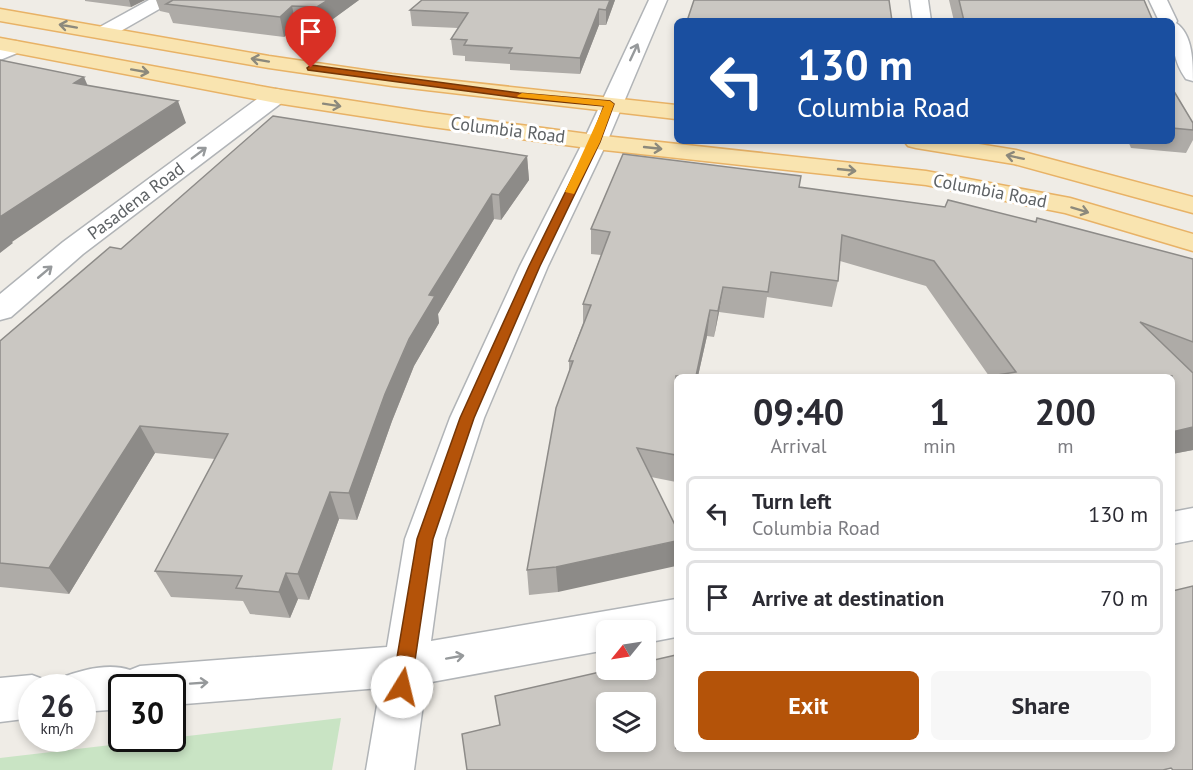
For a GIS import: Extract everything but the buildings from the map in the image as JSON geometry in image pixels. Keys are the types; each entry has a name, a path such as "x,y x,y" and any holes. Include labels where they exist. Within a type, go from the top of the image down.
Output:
{"main road":[{"name":"Columbia Road","path":"0,15 269,62 381,78 674,112"},
{"name":"Columbia Road","path":"5,48 276,96 437,121 595,142 926,178 1070,206 1193,243"},
{"name":"Columbia Road","path":"942,144 1016,157 1193,205"}],"street":[{"path":"105,32 162,0"},
{"path":"390,770 425,539 467,418 534,266 595,142 658,0"},
{"path":"919,0 922,18"},
{"path":"1158,0 1167,18"},
{"path":"1175,35 1193,75"},
{"name":"Pasadena Road","path":"0,310 73,248 276,96"},
{"path":"1175,527 1193,524"},
{"path":"656,622 674,618"},
{"path":"186,683 405,666 596,632"},
{"path":"0,700 18,698"}],"green space":[{"path":"341,718 332,770 0,770 0,758 51,752 96,752 96,747 108,745 108,752 186,752 186,736"}],"slow traffic":[{"path":"522,96 610,104 595,142 570,192"}],"route":[{"path":"311,68 392,80 610,104 595,142 534,266 467,418 425,539 402,687"}]}
